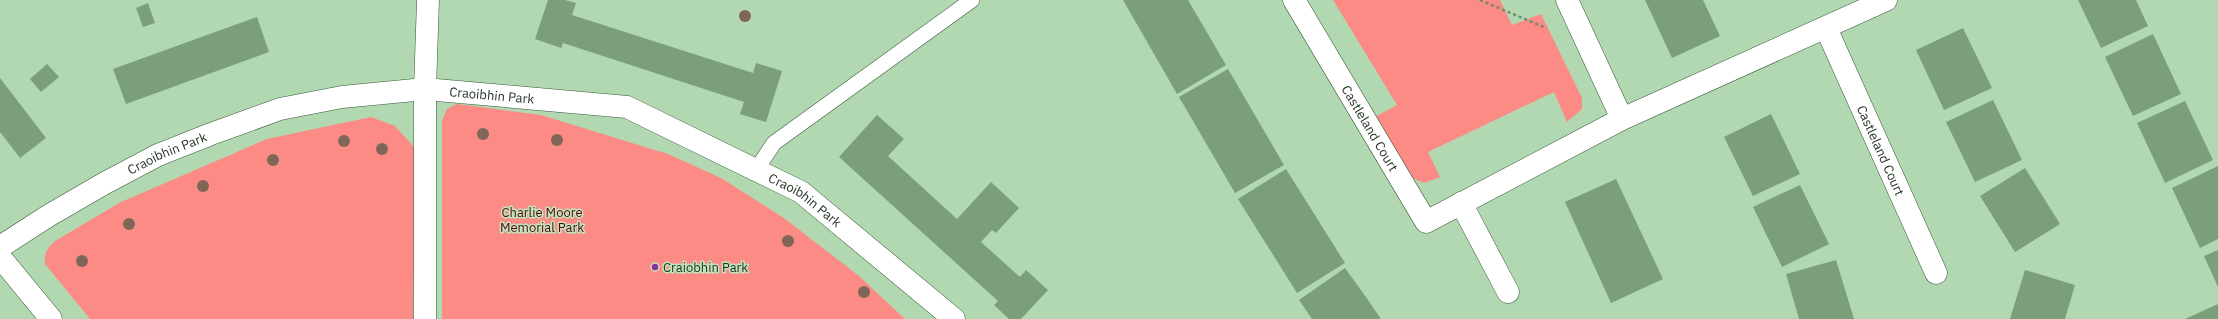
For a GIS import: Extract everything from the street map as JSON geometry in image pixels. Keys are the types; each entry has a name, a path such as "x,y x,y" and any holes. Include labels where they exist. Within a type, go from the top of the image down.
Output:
{"street":[{"path":"425,319 425,89 428,0"},
{"name":"Castleland Court","path":"1294,0 1426,222 1622,119 1886,0"},
{"path":"1567,0 1622,119"},
{"name":"Castleland Court","path":"1826,28 1936,273"},
{"name":"Craoibhin Park","path":"0,247 48,216 105,183 158,155 211,134 280,109 342,97 425,89 627,107 800,192 954,319"},
{"path":"1461,203 1508,292"},
{"path":"0,257 51,319"}],"lane":[{"path":"756,170 774,143 972,0"}],"path":[{"path":"1480,0 1561,34 1579,26"}],"green space":[{"path":"1333,0 1500,0 1512,25 1541,14 1582,98 1582,109 1567,122 1554,92 1428,152 1440,177 1424,183 1404,174 1373,118 1397,105"},
{"name":"Charlie Moore Memorial Park","path":"457,104 541,115 668,154 721,178 784,218 859,276 905,319 442,319 442,120 447,109"},
{"path":"371,117 395,126 415,148 413,319 90,319 45,264 47,251 55,241 121,202 267,139"}],"building":[{"path":"548,0 565,0 576,3 572,15 753,73 756,63 782,71 766,122 740,114 744,102 563,43 561,48 535,39"},
{"path":"1123,0 1188,0 1226,65 1177,94"},
{"path":"1645,0 1703,0 1720,36 1672,58"},
{"path":"2078,0 2136,0 2148,26 2101,48"},
{"path":"148,3 155,23 143,27 136,8"},
{"path":"257,17 269,52 126,104 113,69"},
{"path":"1963,28 1992,88 1944,110 1916,50"},
{"path":"2153,34 2181,94 2133,116 2105,57"},
{"path":"47,64 59,77 41,92 30,79"},
{"path":"1228,69 1284,165 1235,193 1179,97"},
{"path":"0,78 46,138 20,158 0,132"},
{"path":"1993,100 2022,160 1975,182 1946,122"},
{"path":"2185,101 2213,160 2165,183 2137,123"},
{"path":"1771,114 1800,174 1753,196 1724,137"},
{"path":"877,115 904,139 888,156 957,219 991,182 1019,208 996,233 992,230 981,242 1020,277 1026,270 1048,290 1021,319 1009,319 994,305 998,301 839,157"},
{"path":"2218,166 2218,239 2200,248 2172,188"},
{"path":"2025,168 2060,224 2015,252 1980,196"},
{"path":"1286,169 1345,263 1297,293 1238,199"},
{"path":"1616,179 1663,279 1611,303 1565,202"},
{"path":"1800,185 1829,244 1782,267 1753,207"},
{"path":"2218,250 2218,287 2204,256"},
{"path":"1836,260 1854,319 1799,319 1786,274"},
{"path":"1345,268 1381,319 1312,319 1299,300"},
{"path":"2025,270 2075,285 2065,319 2010,319"},
{"path":"2218,304 2218,319 2185,319"}],"place":[{"name":"Craiobhin Park","path":"655,267"}]}
